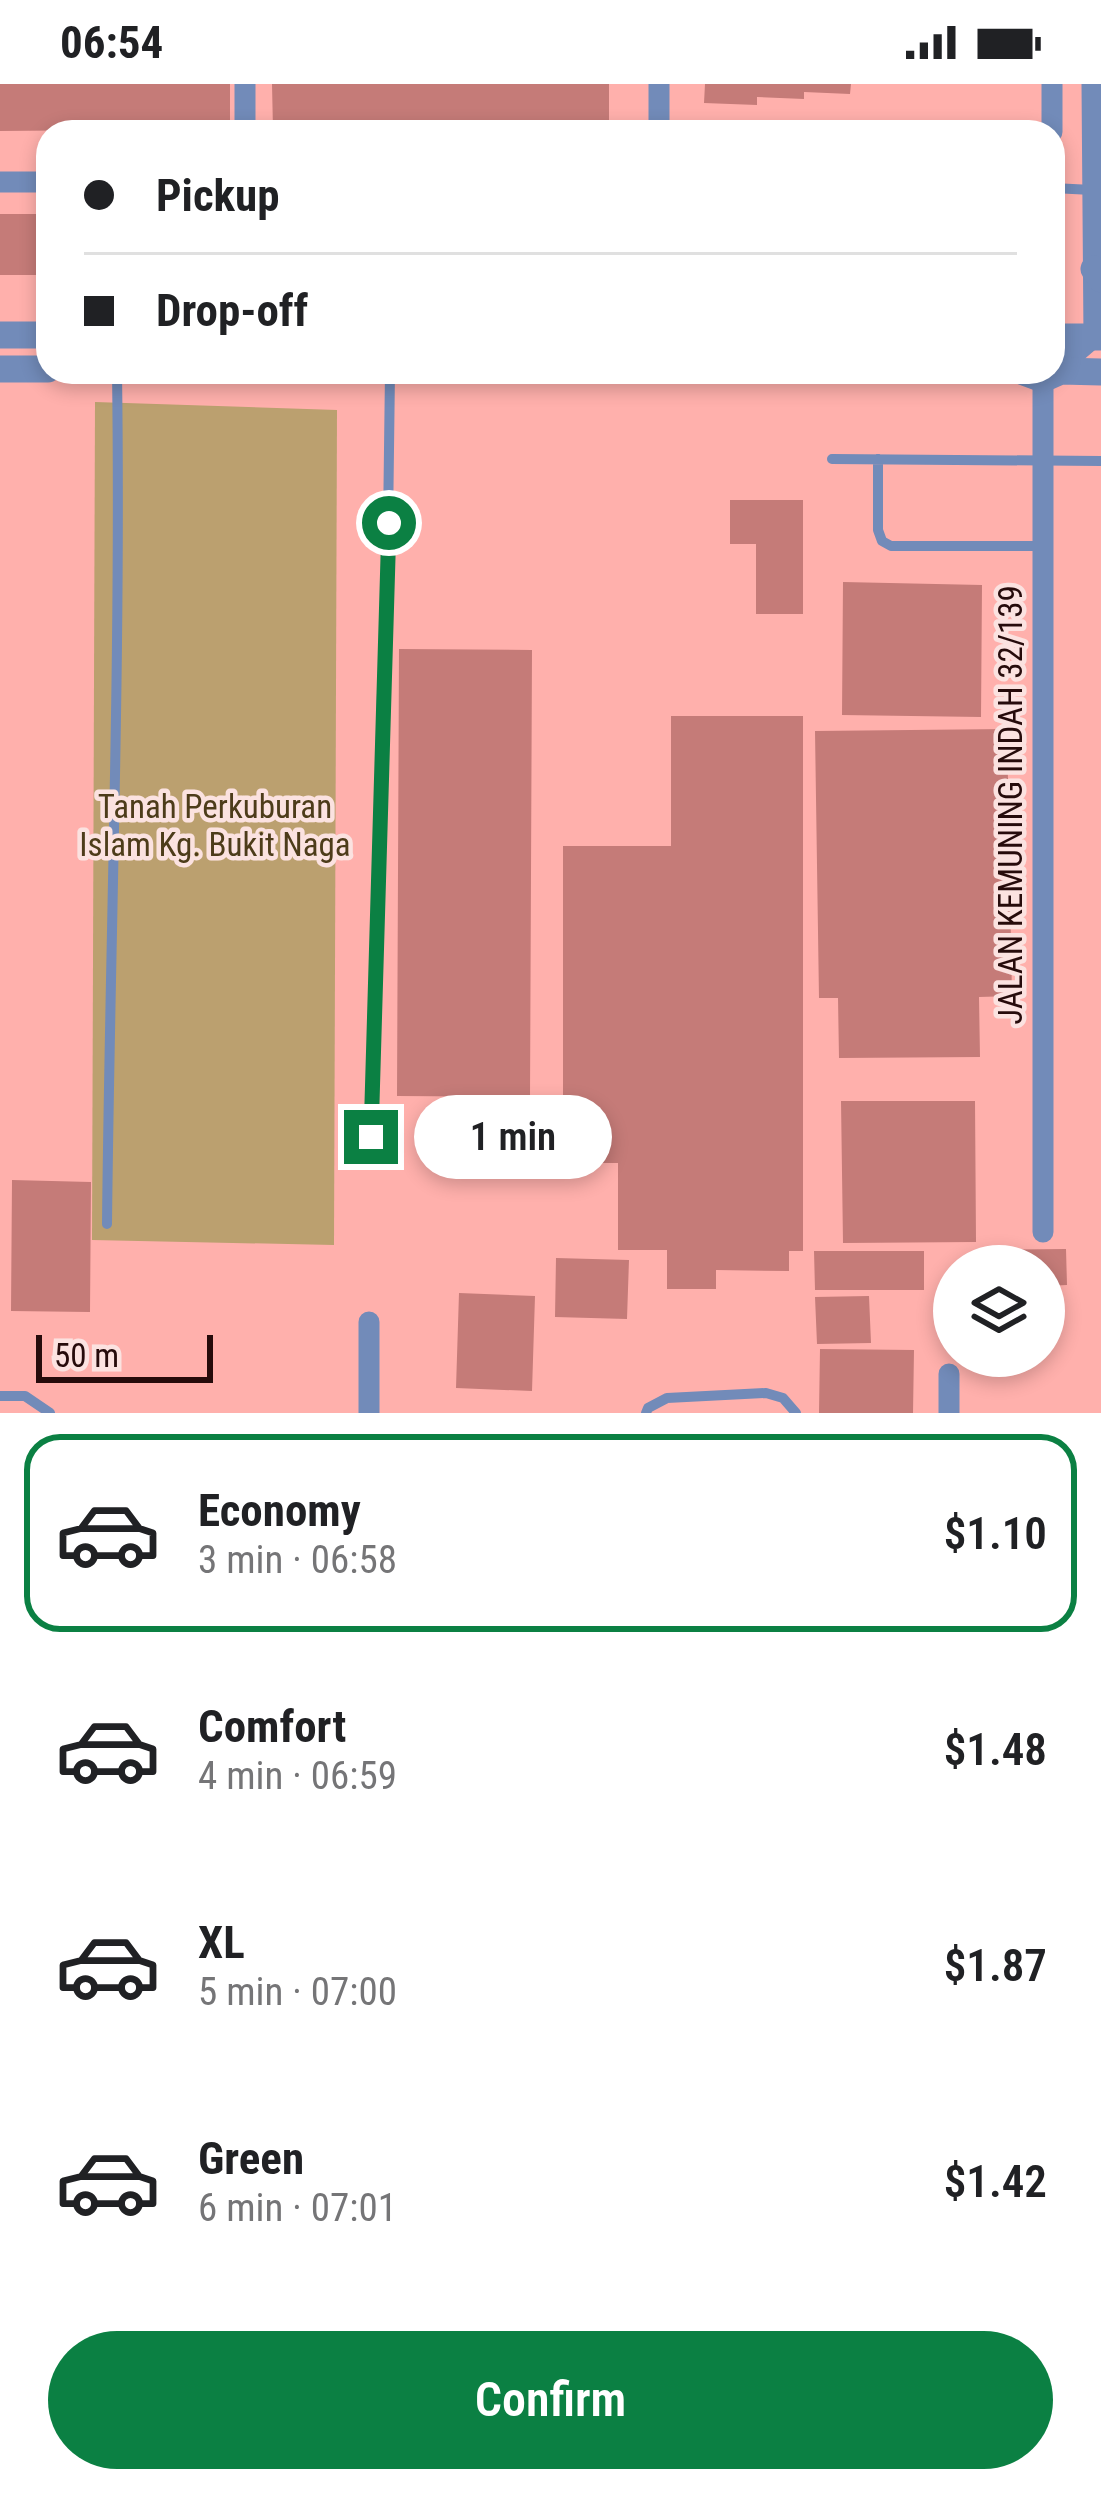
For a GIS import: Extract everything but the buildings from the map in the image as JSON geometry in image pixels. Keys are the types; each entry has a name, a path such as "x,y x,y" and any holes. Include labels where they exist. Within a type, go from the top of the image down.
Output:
{"street":[{"path":"244,120 245,84"},
{"path":"659,84 659,120"},
{"path":"1052,84 1052,120"},
{"path":"1092,84 1098,337"},
{"path":"0,182 36,182"},
{"path":"0,334 36,335"},
{"path":"1065,337 1098,337"},
{"path":"1065,359 1098,337"},
{"path":"0,369 36,369"},
{"path":"1065,371 1101,371"},
{"name":"JALAN KEMUNING INDAH 32/139","path":"1040,384 1043,1232"},
{"path":"369,1322 369,1413"},
{"path":"949,1377 949,1413"}],"lane":[{"path":"1065,189 1094,190"},
{"path":"107,1224 110,944 116,853 117,384"},
{"path":"371,1137 388,604 390,384"},
{"path":"832,459 1101,460"},
{"path":"878,459 878,530 882,541 891,546 1043,546"},
{"path":"646,1413 667,1398 766,1393 783,1398 796,1413"},
{"path":"0,1396 25,1396 50,1413"}],"green space":[{"name":"Tanah Perkuburan Islam Kg. Bukit Naga","path":"95,402 337,410 334,1245 92,1240"}],"route":[{"path":"371,1137 389,523"}]}
